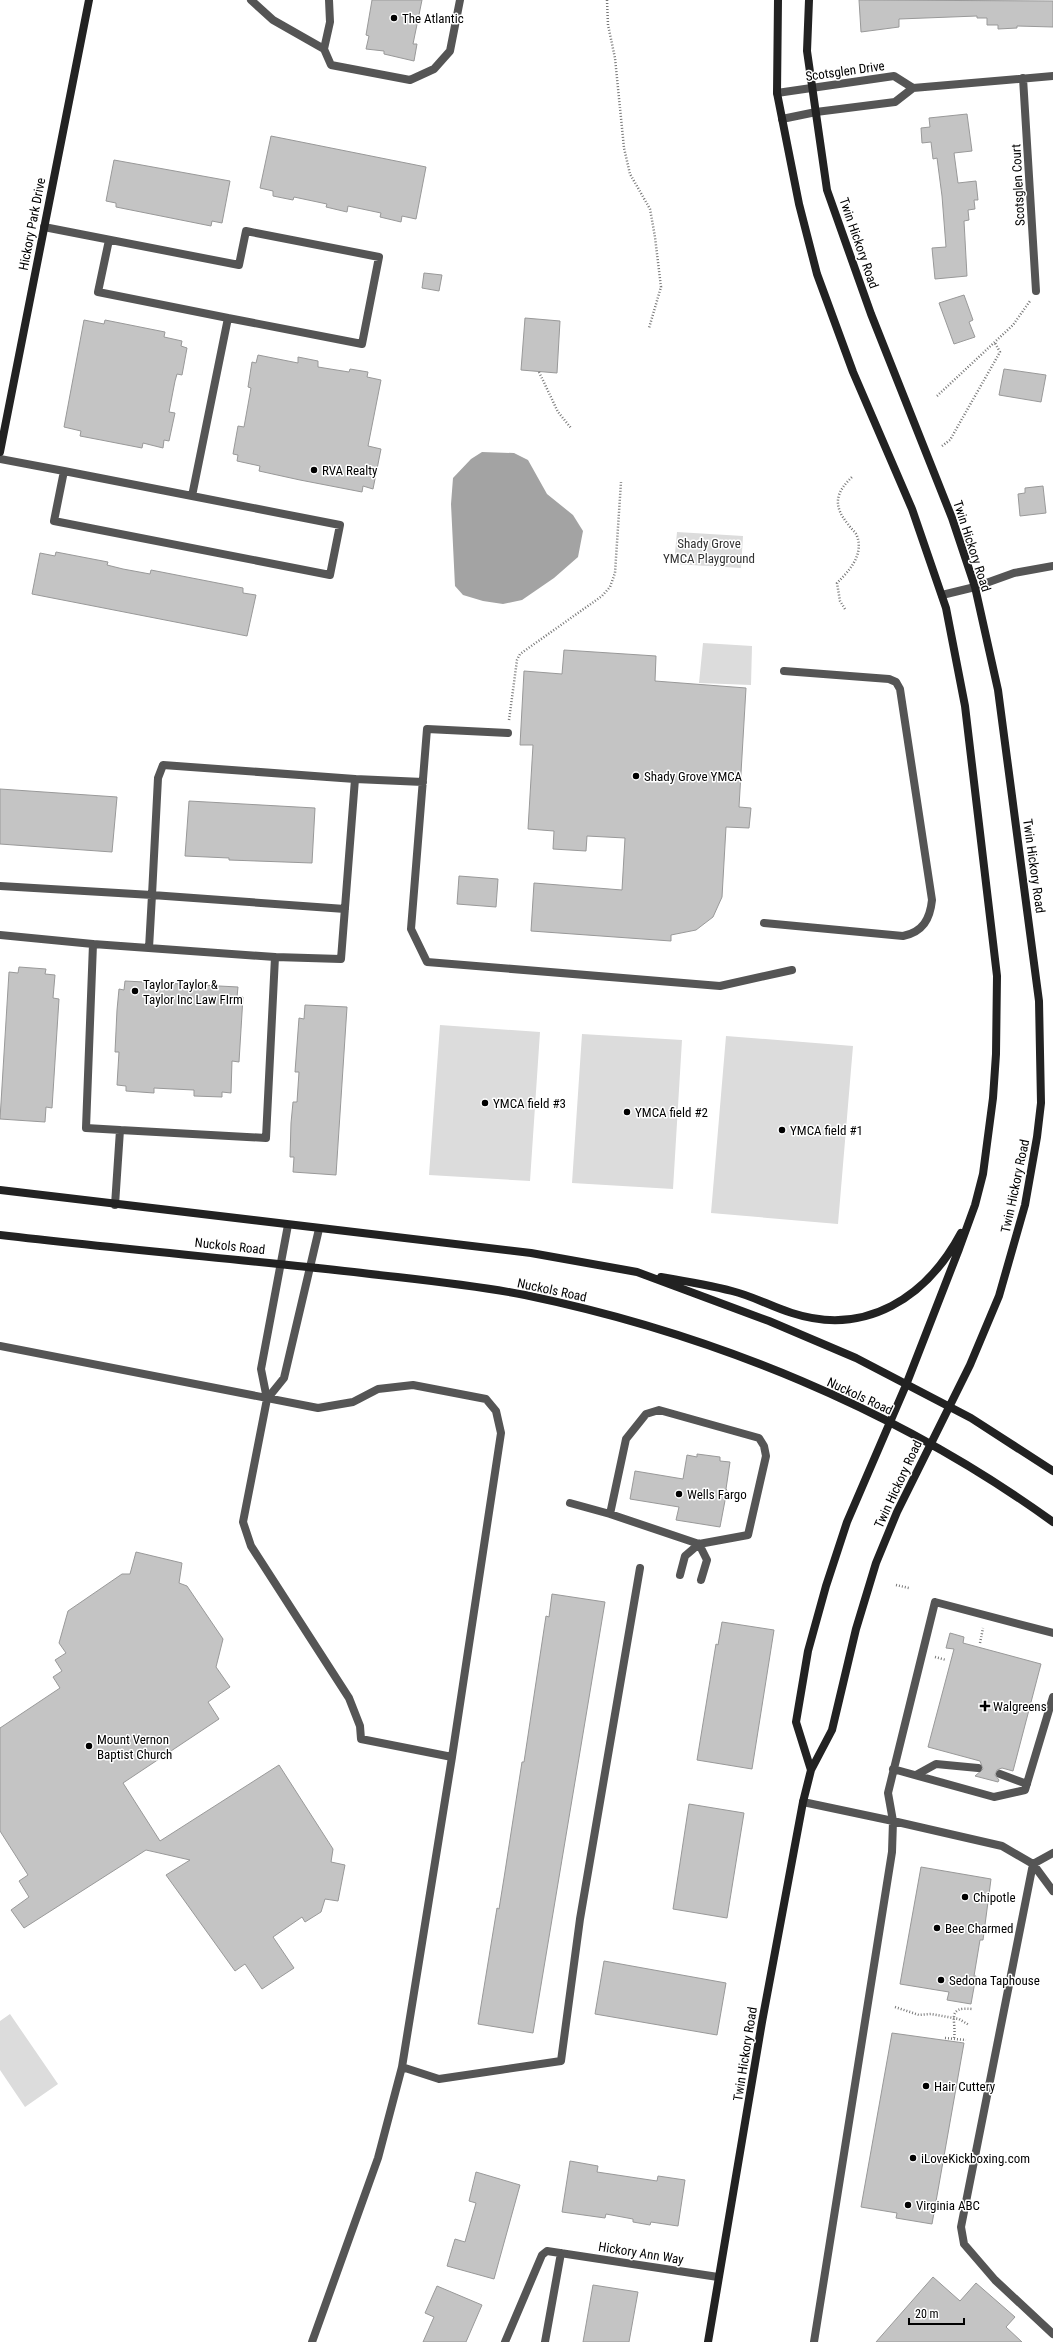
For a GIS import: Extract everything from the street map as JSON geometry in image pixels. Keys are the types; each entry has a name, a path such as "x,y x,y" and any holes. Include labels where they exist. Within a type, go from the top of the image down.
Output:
{"main road":[{"name":"Hickory Park Drive","path":"0,452 89,0"},
{"path":"778,0 777,93 799,204 817,274 852,372 912,509 942,595 965,706 996,976 996,1054 993,1098 984,1167 975,1205 906,1385 847,1522 826,1586 808,1651 796,1722 811,1770"},
{"name":"Twin Hickory Road","path":"708,2342 762,2022 802,1802 811,1770 832,1730 856,1629 876,1563 897,1512 950,1406 984,1333 1010,1263 1031,1172 1040,1103 1039,1000 998,690 975,587 952,518 871,314 827,190 807,51 808,0"},
{"name":"Nuckols Road","path":"0,1190 115,1205 531,1253 578,1260 637,1272 776,1324 856,1358 906,1385 950,1406 1053,1471"},
{"path":"637,1272 734,1291 792,1313 811,1318 832,1321 858,1318 899,1303 934,1274 949,1255 975,1205"},
{"name":"Nuckols Road","path":"0,1235 281,1263 465,1286 524,1295 612,1315 708,1344 747,1359 890,1422 930,1444 1002,1488 1053,1522"}],"street":[{"path":"251,0 272,20 324,49"},
{"path":"329,0 330,22 324,49 331,65 410,80 434,69 450,51 460,0"},
{"name":"Scotsglen Drive","path":"777,93 894,76 913,88"},
{"path":"782,119 816,112 895,102 913,88 1053,76"},
{"name":"Scotsglen Court","path":"1023,78 1036,291"},
{"path":"44,227 239,265 246,231 379,257 362,344 98,292 109,240"},
{"path":"192,496 228,318"},
{"path":"0,459 64,471 340,525 330,575 54,521 64,471"},
{"path":"942,595 975,587 1014,573 1053,566"},
{"path":"764,923 903,936 914,934 928,920 932,900 900,689 896,682 889,679 784,672"},
{"path":"508,733 426,729 411,929 427,962 720,986 792,970"},
{"path":"149,948 158,778 163,765 355,779 422,782"},
{"path":"0,935 149,948 341,959 355,779"},
{"path":"0,886 345,909"},
{"path":"93,944 86,1128 266,1138 275,956"},
{"path":"115,1205 120,1130"},
{"path":"288,1225 261,1369 267,1399 243,1522 251,1546 350,1698 360,1726 360,1738 452,1757"},
{"path":"267,1399 284,1378 319,1228"},
{"path":"0,1346 318,1408 353,1402 378,1389 413,1385 486,1399 496,1411 501,1432 452,1757 402,2067 378,2158 312,2342"},
{"path":"570,1503 610,1514 699,1544 748,1536 766,1456 764,1446 758,1438 659,1410 646,1414 626,1439 610,1514"},
{"path":"680,1575 685,1556 699,1544"},
{"path":"699,1544 707,1560 701,1580"},
{"path":"402,2067 439,2079 561,2062 580,1919 640,1568"},
{"path":"814,2342 892,1852 893,1821 888,1793 935,1602 1053,1633"},
{"path":"894,1769 994,1797 1025,1790 1053,1697"},
{"path":"916,1775 936,1764 978,1768"},
{"path":"1000,1774 1027,1784"},
{"path":"802,1802 1002,1846 1033,1864 1053,1891"},
{"path":"1053,1853 1033,1864 961,2227 964,2244 995,2280 1053,2334"},
{"name":"Hickory Ann Way","path":"505,2342 542,2255 548,2251 718,2277"},
{"path":"545,2342 561,2253"}],"path":[{"path":"607,0 608,25 615,58 624,148 630,174 650,209 655,237 661,287 649,328"},
{"path":"937,396 1013,325 1036,291"},
{"path":"942,446 950,440 1000,352 995,343"},
{"path":"539,372 558,412 571,428"},
{"path":"845,609 840,601 838,583 858,558 857,536 840,515 837,501 842,487 853,476"},
{"path":"508,733 517,660 520,654 602,596 610,587 616,561 621,482"},
{"path":"896,1585 909,1588"},
{"path":"895,2007 919,2015 931,2014 953,2018 969,2025"},
{"path":"954,2038 953,2018 962,2008 972,2009"},
{"path":"945,2038 966,2040"}],"green space":[{"name":"Shady Grove YMCA Playground","path":"677,532 743,536 741,568 674,564"},
{"path":"703,643 752,646 751,685 699,683"},
{"name":"YMCA field #3","path":"440,1025 540,1032 530,1181 429,1175"},
{"name":"YMCA field #2","path":"582,1034 682,1040 673,1189 572,1183"},
{"name":"YMCA field #1","path":"726,1036 853,1046 838,1224 711,1213"},
{"path":"10,2014 58,2084 25,2107 0,2070 0,2021"}],"shaded area":[{"path":"482,452 514,453 528,460 547,494 573,515 583,531 578,557 554,578 522,600 503,604 483,601 463,595 455,586 451,504 453,478 471,459"}],"building":[{"name":"The Atlantic","path":"372,0 422,0 413,44 417,44 414,61 384,54 384,51 366,49 369,36 366,35"},
{"path":"859,0 1053,1 1053,27 1017,26 1017,28 998,29 998,25 987,25 987,18 977,18 977,16 899,19 899,27 861,32"},
{"path":"967,114 972,151 954,153 958,183 976,181 978,200 974,200 975,209 968,210 969,220 964,221 967,276 935,279 932,248 946,247 942,196 937,158 933,159 931,142 922,143 921,128 930,127 929,118"},
{"path":"271,136 426,167 416,219 402,216 401,222 380,217 381,213 348,206 347,212 326,207 327,204 294,197 293,200 273,196 273,191 260,188"},
{"path":"114,160 230,181 222,223 212,221 211,226 116,207 116,203 106,201"},
{"path":"424,273 442,275 439,291 422,288"},
{"path":"964,295 973,320 969,322 975,337 954,344 939,303"},
{"path":"525,318 560,321 557,373 521,370"},
{"path":"84,320 104,324 105,320 165,332 164,337 182,341 181,346 187,348 182,375 177,374 175,381 169,412 175,413 169,441 164,440 163,448 143,443 142,448 80,436 81,431 64,427"},
{"path":"258,355 298,363 298,357 318,361 318,367 349,372 350,369 368,372 367,377 381,380 368,446 381,449 373,489 363,486 362,492 300,480 259,471 260,466 237,461 238,455 233,454 238,426 244,427 251,388 248,387 252,362 256,363"},
{"path":"1004,369 1046,375 1041,402 999,395"},
{"path":"1043,486 1046,513 1020,516 1018,494 1025,493 1025,488"},
{"path":"56,552 108,562 107,565 123,569 150,574 151,570 243,588 243,593 256,595 247,636 32,594 40,553 55,556"},
{"name":"Shady Grove YMCA","path":"564,650 656,656 655,681 746,688 739,807 751,808 749,828 726,827 722,897 713,917 696,930 671,935 671,941 531,931 534,883 622,890 625,838 587,836 586,851 553,849 554,831 528,829 533,745 520,745 524,671 562,674"},
{"path":"0,789 117,797 112,852 0,844"},
{"path":"189,801 315,808 312,863 229,860 229,858 185,856"},
{"path":"459,876 498,879 496,907 457,904"},
{"path":"19,967 46,969 45,974 55,975 53,998 59,999 52,1108 46,1107 45,1122 0,1119 9,972 18,973"},
{"path":"125,981 238,987 237,997 243,997 239,1062 232,1061 231,1093 222,1092 222,1097 194,1096 194,1090 154,1088 154,1093 126,1091 126,1086 117,1085 119,1052 115,1052 117,1010 119,989 124,990"},
{"path":"305,1005 347,1007 336,1175 293,1172 294,1157 290,1157 293,1102 297,1102 299,1072 295,1072 299,1018 304,1019"},
{"name":"Wells Fargo","path":"697,1454 720,1457 720,1461 730,1462 727,1490 720,1527 676,1520 679,1507 630,1499 635,1471 683,1479 687,1455 697,1457"},
{"name":"Mount Vernon Baptist Church","path":"136,1552 182,1563 179,1583 187,1586 223,1639 216,1667 230,1687 208,1702 219,1719 123,1783 160,1841 279,1765 333,1849 331,1862 345,1865 338,1901 325,1899 321,1912 305,1922 302,1917 273,1937 294,1968 262,1989 245,1964 235,1971 166,1875 190,1860 146,1850 24,1928 11,1910 29,1897 19,1881 28,1875 0,1831 0,1728 60,1688 53,1677 62,1671 55,1660 66,1653 59,1643 68,1611 122,1574 130,1574"},
{"path":"552,1594 605,1602 533,2033 478,2024 497,1908 499,1909 522,1762 524,1762 546,1616 549,1617"},
{"path":"722,1622 774,1630 752,1769 697,1760 716,1644 718,1645"},
{"name":"Walgreens","path":"950,1633 964,1637 963,1643 1041,1664 1013,1771 1002,1768 997,1770 995,1775 999,1780 998,1782 975,1776 983,1769 980,1761 928,1747 954,1649 946,1648"},
{"path":"689,1804 744,1813 727,1918 673,1909"},
{"path":"921,1867 991,1879 983,1940 980,1940 971,2004 947,2000 949,1992 900,1984"},
{"path":"604,1961 726,1983 717,2035 595,2014"},
{"path":"892,2033 964,2043 932,2224 896,2218 897,2213 861,2207"},
{"path":"570,2161 598,2166 597,2172 657,2181 658,2176 685,2180 678,2226 651,2222 650,2225 633,2222 633,2219 606,2214 605,2218 562,2212"},
{"path":"476,2172 520,2185 494,2279 447,2266 455,2239 465,2242 476,2203 469,2201"},
{"path":"933,2277 960,2301 976,2283 1015,2317 1006,2327 1022,2342 876,2342"},
{"path":"593,2285 638,2292 629,2342 583,2342"},
{"path":"437,2286 482,2305 466,2342 423,2342 434,2317 425,2313"}],"place":[{"name":"The Atlantic","path":"394,18"},
{"name":"RVA Realty","path":"314,470"},
{"name":"Shady Grove YMCA","path":"636,776"},
{"name":"Taylor Taylor & Taylor Inc Law FIrm","path":"135,991"},
{"name":"YMCA field #3","path":"485,1103"},
{"name":"YMCA field #2","path":"627,1112"},
{"name":"YMCA field #1","path":"782,1130"},
{"name":"Wells Fargo","path":"679,1494"},
{"name":"Walgreens","path":"985,1706"},
{"name":"Mount Vernon Baptist Church","path":"89,1746"},
{"name":"Chipotle","path":"965,1897"},
{"name":"Bee Charmed","path":"937,1928"},
{"name":"Sedona Taphouse","path":"941,1980"},
{"name":"Hair Cuttery","path":"926,2086"},
{"name":"iLoveKickboxing.com","path":"913,2158"},
{"name":"Virginia ABC","path":"908,2205"}]}
